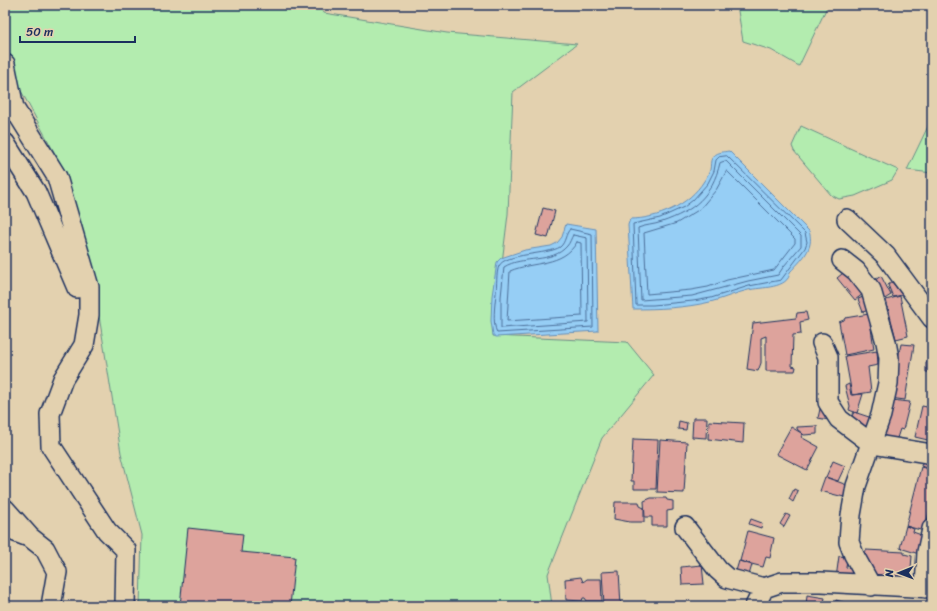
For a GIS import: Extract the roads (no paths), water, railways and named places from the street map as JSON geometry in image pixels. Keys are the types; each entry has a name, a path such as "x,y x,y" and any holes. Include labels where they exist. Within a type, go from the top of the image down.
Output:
{"street":[{"path":"5,64 14,108 57,177 89,287 89,315 84,345 63,379 50,414 51,446 107,531 126,550 125,606"},
{"path":"5,143 36,192 89,315"},
{"path":"847,219 886,256 932,318"},
{"path":"842,260 856,271 871,290 889,358 888,383 881,415 856,486 850,542 854,555 871,586"},
{"path":"822,343 828,357 828,402 839,419 872,444 932,454"},
{"path":"5,509 31,538 45,550 57,572 51,606"},
{"path":"685,527 718,570 727,578 764,588 782,582 821,582 871,586 929,588 927,552 932,529"},
{"path":"5,528 31,538"},
{"path":"755,606 764,588"}],"water":[{"path":"729,151 809,231 810,243 806,254 790,272 785,282 774,286 748,290 715,301 691,306 633,309 628,225 630,219 662,213 681,204 698,190 710,171 712,158 720,153"},
{"path":"566,224 596,229 598,331 496,337 493,335 491,321 492,296 497,262 501,258 525,250 551,246 557,243 562,237"}]}
